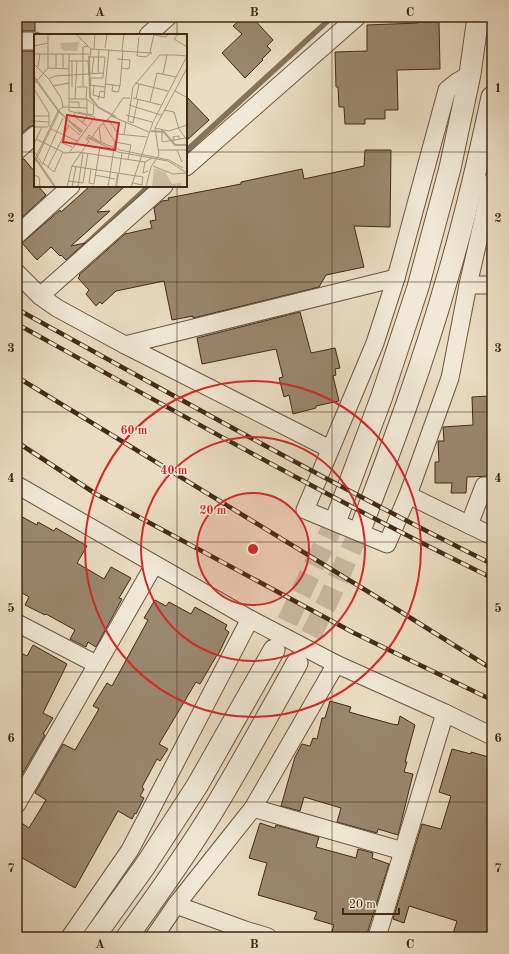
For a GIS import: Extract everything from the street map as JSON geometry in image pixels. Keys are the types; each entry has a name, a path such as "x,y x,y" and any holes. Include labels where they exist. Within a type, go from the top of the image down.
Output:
{"street":[{"path":"149,34 168,17"},
{"path":"187,166 357,17"},
{"path":"337,517 382,396 418,287 450,168 470,74 478,17"},
{"path":"17,41 34,41"},
{"path":"470,74 456,82 447,90 396,278 375,343 305,510 387,544 408,495 450,378 468,285 492,181"},
{"path":"362,525 397,434 448,279 468,204 492,97"},
{"path":"17,235 70,187"},
{"path":"40,296 163,187"},
{"path":"17,273 40,296 57,308 125,345 330,449"},
{"path":"125,345 396,278"},
{"path":"468,285 492,285"},
{"path":"17,485 250,619 336,664 492,736"},
{"path":"470,525 484,486 492,486"},
{"path":"408,495 492,536"},
{"path":"17,804 154,565"},
{"path":"70,937 130,850 250,619"},
{"path":"17,623 96,664"},
{"path":"94,937 145,866 197,786 274,650"},
{"path":"127,937 156,897 211,814 297,664"},
{"path":"154,937 176,905 253,808 336,664"},
{"path":"377,937 445,713"},
{"path":"253,808 402,851"},
{"path":"176,905 268,937"}],"building":[{"path":"17,17 35,17 35,31 17,31"},
{"path":"243,17 252,17 273,40 267,46 271,50 245,78 222,53 242,34 233,26"},
{"path":"439,22 440,69 397,70 398,110 385,110 385,119 365,119 365,124 345,124 344,107 339,107 338,87 336,87 335,52 367,51 367,25"},
{"path":"17,51 34,51 34,125 29,127 17,137"},
{"path":"187,97 209,120 187,140"},
{"path":"365,150 391,150 390,227 354,226 364,267 326,275 319,287 193,318 193,316 172,320 164,281 116,291 102,304 100,302 96,306 86,294 89,290 78,278 80,276 79,275 125,234 152,228 150,221 156,220 154,208 162,201 169,200 168,198 241,184 241,182 302,169 304,179 364,166"},
{"path":"24,159 34,171 34,187 39,187 46,195 17,222 17,161"},
{"path":"89,187 124,187 97,212 110,211 71,246 85,243 66,260 51,247 37,260 22,243 60,210 61,212"},
{"path":"300,312 311,353 335,348 340,368 335,369 336,375 333,376 339,401 316,406 316,408 293,414 289,395 284,397 279,378 283,377 276,349 202,364 197,338"},
{"path":"489,396 490,429 492,429 492,476 467,477 466,493 451,493 452,483 435,483 435,462 439,462 438,441 444,441 443,427 473,425 472,397"},
{"path":"17,514 37,525 38,522 54,531 56,528 87,546 77,563 104,579 111,567 131,578 119,598 122,599 96,647 88,642 86,647 70,639 75,630 46,614 45,615 25,605 29,597 17,590"},
{"path":"155,600 166,606 169,602 191,614 195,607 227,625 225,629 229,632 218,655 200,684 196,682 159,744 168,749 160,761 157,759 142,787 144,789 140,796 144,798 136,814 135,813 132,819 118,811 75,888 17,855 17,820 29,828 46,800 35,793 63,744 75,750 99,709 93,706 107,683 112,686 148,620 144,618"},
{"path":"33,645 67,664 43,713 53,718 43,734 45,735 17,783 17,651 27,656"},
{"path":"330,701 351,707 349,712 398,725 400,716 415,725 405,762 407,762 404,772 413,774 398,835 378,829 377,833 337,822 341,808 304,797 300,811 281,806 295,757 302,744 310,746 313,738 317,739 322,718 325,718"},
{"path":"452,749 471,754 471,752 492,758 492,937 452,937 457,921 409,906 404,923 393,919 422,824 441,829 451,796 439,792"},
{"path":"260,823 275,828 276,825 319,837 316,847 356,858 358,849 373,853 372,858 389,864 366,937 330,937 334,925 314,919 317,912 258,895 267,863 249,858"}],"waterway":[{"path":"187,150 332,17"},
{"path":"84,246 148,187"}],"tunnel":[{"path":"274,650 337,517"},
{"path":"297,663 328,601 362,525"}],"railway":[{"path":"17,309 312,471 492,564"},
{"path":"17,324 312,486 492,578"},
{"path":"17,377 492,669"},
{"path":"17,442 96,494 354,633 492,700"}]}
